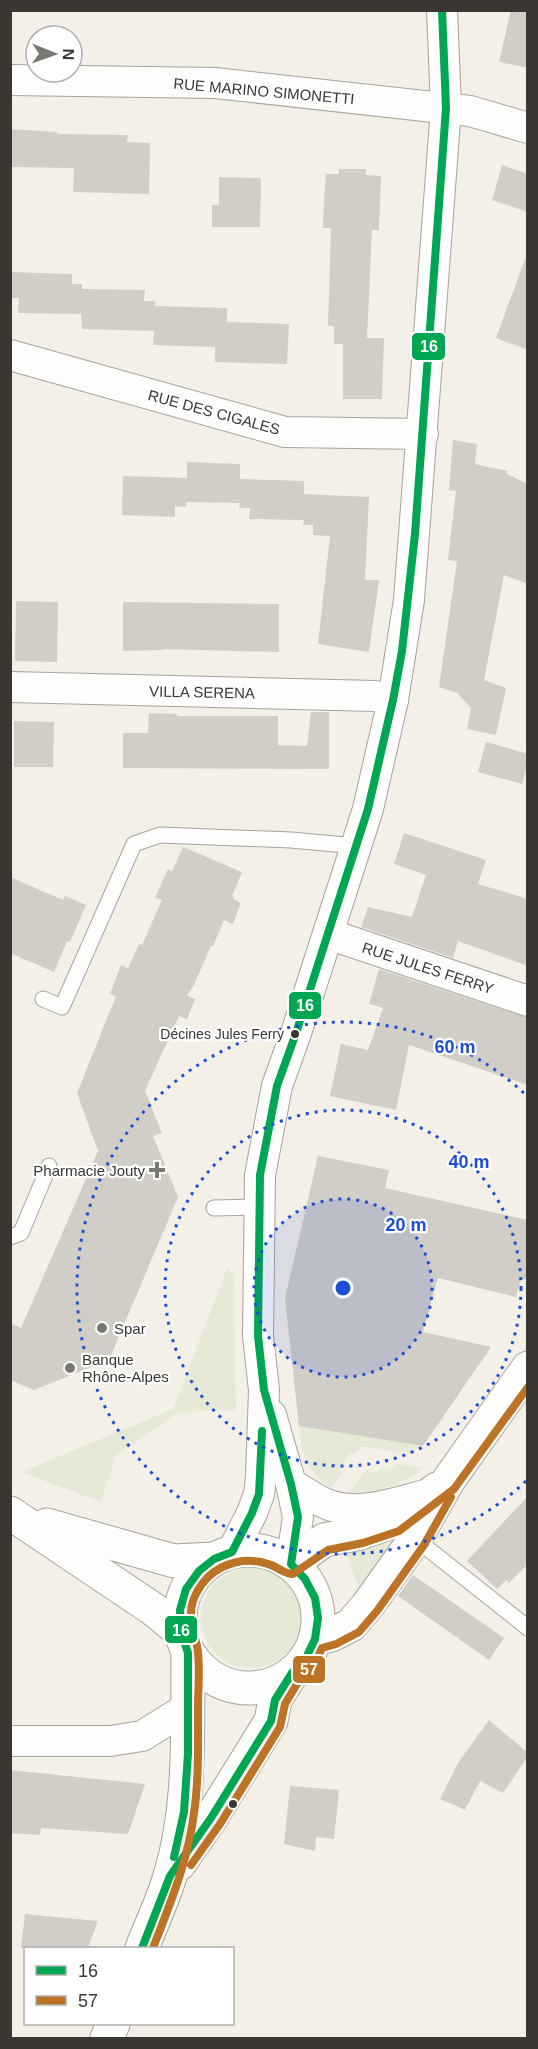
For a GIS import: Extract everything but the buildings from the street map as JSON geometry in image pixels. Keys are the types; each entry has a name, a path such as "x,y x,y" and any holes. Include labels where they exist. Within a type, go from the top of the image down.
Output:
{"street":[{"path":"142,1947 170,1876 184,1812 188,1754 185,1642 180,1610 186,1589 199,1571 223,1556 252,1513 259,1494 264,1390 258,1336 260,1175 277,1086 368,809 393,700 409,600 446,108 442,10"},
{"name":"RUE MARINO SIMONETTI","path":"10,80 215,84 470,111 528,128"},
{"name":"RUE DES CIGALES","path":"10,355 285,432 423,434"},
{"name":"VILLA SERENA","path":"10,687 375,696 393,700"},
{"name":"RUE JULES FERRY","path":"328,934 528,1001"},
{"path":"315,1639 331,1635 351,1625 368,1605 405,1530 441,1487 528,1368"},
{"path":"264,1390 291,1484 298,1518 291,1564"},
{"path":"291,1484 330,1506 344,1509 370,1507 441,1487"},
{"path":"15,1515 174,1561 223,1556 252,1550 273,1554 291,1564 305,1579 315,1598 318,1618 315,1639 306,1658 292,1673 275,1700 271,1721 211,1818 170,1876"},
{"path":"15,1515 153,1609 185,1642 200,1669 216,1680 236,1687 255,1688 275,1683 292,1673"},
{"path":"291,1564 324,1540 360,1533 405,1530"},
{"path":"10,1741 110,1741 142,1736 187,1708"}],"lane":[{"path":"43,999 62,1007 134,844 160,835 291,840 357,846"},
{"path":"10,1237 21,1233 49,1166"},
{"path":"214,1208 259,1207"},
{"path":"405,1530 528,1628"}],"green space":[{"path":"227,1269 234,1274 236,1410 179,1412 116,1455 101,1502 21,1472 173,1409"},
{"path":"299,1426 422,1446 410,1454 361,1446 355,1454 350,1453 339,1469 342,1473 331,1488 315,1475 306,1461"},
{"path":"397,1464 424,1468 389,1487 349,1493 366,1469 376,1473 381,1468 392,1469"},
{"path":"388,1540 394,1544 360,1589 346,1550"},
{"path":"251,1568 279,1576 293,1590 301,1618 293,1646 279,1660 251,1668 223,1660 209,1646 201,1618 209,1590 223,1576"}],"transit line":[{"name":"16","path":"142,1947 170,1876 211,1818 271,1721 275,1700 292,1673 306,1658 315,1639 318,1618 315,1598 305,1579 291,1564 298,1517 264,1390 258,1336 260,1175 277,1086 368,809 402,651 415,534 446,108 442,10"},
{"name":"57","path":"153,1947 183,1865 196,1800 199,1667 191,1608 202,1585 214,1572 228,1564 244,1561 268,1564 293,1574 328,1550 363,1543 399,1531 454,1489 528,1387"},
{"name":"16","path":"174,1857 184,1812 188,1754 188,1653 181,1632 180,1610 186,1589 199,1571 214,1559 232,1552 252,1513 259,1494 262,1431"},
{"name":"57","path":"191,1865 220,1824 280,1727 285,1704 300,1679 315,1663 322,1648 336,1644 359,1632 377,1611 424,1545 451,1497"}],"place":[{"name":"Décines Jules Ferry","path":"295,1034"},
{"name":"Pharmacie Jouty","path":"157,1170"},
{"name":"Spar","path":"102,1328"},
{"name":"Banque Rhône-Alpes","path":"70,1368"}]}
